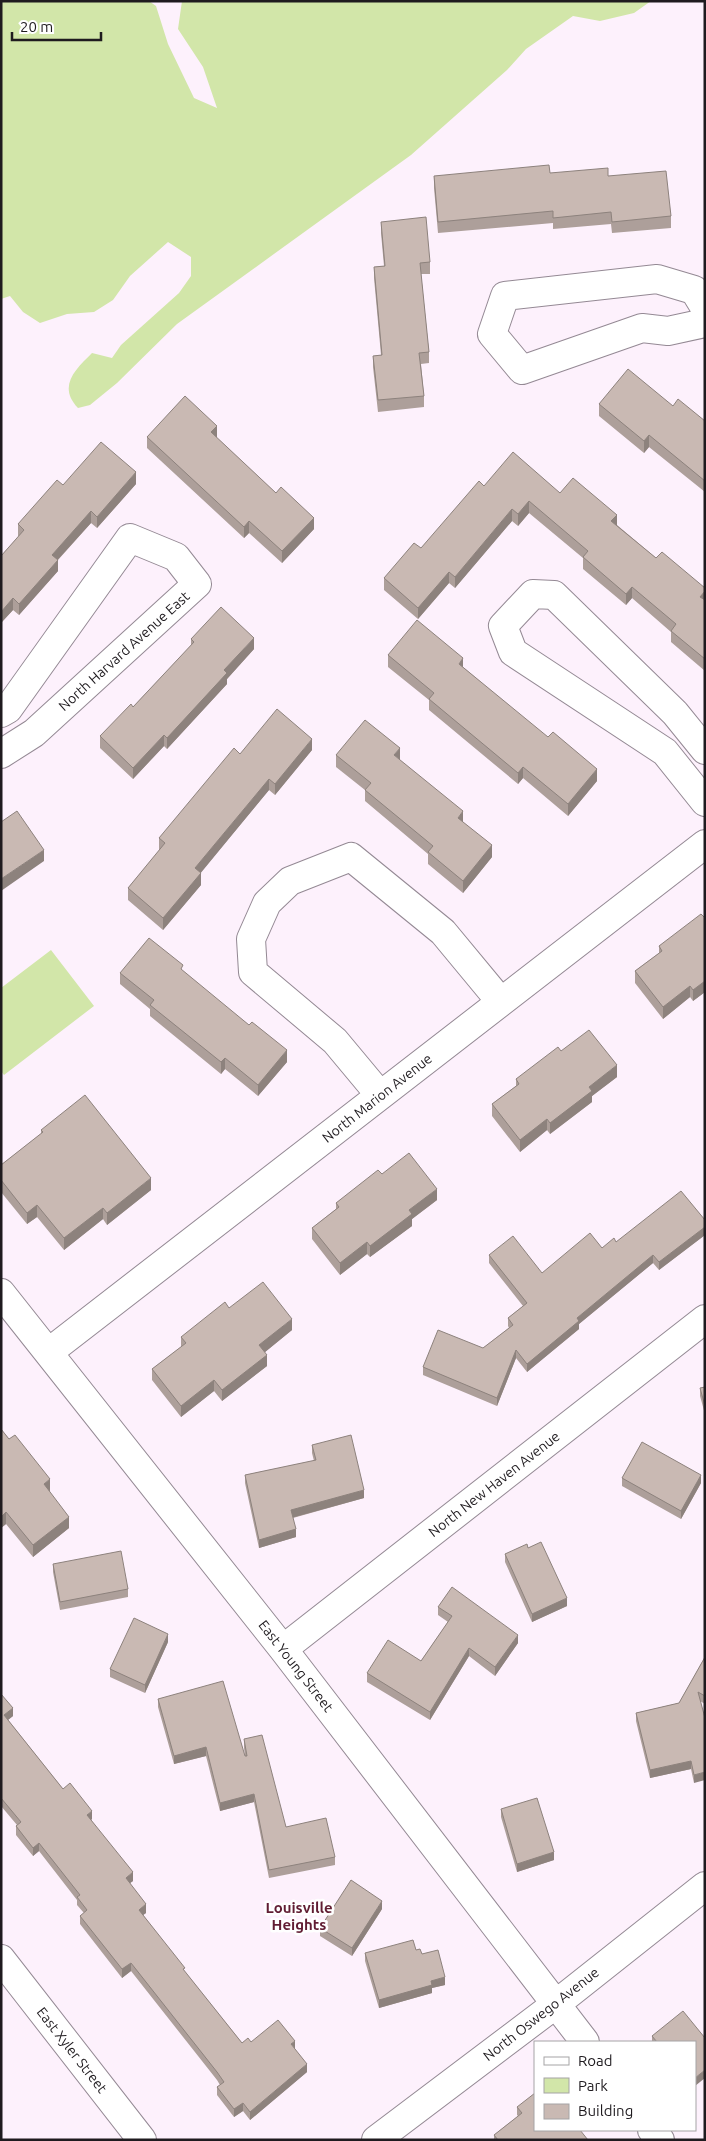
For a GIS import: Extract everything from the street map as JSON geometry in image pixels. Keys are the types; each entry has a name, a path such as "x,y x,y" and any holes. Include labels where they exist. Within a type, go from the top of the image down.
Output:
{"street":[{"path":"705,308 694,290 657,279 505,296 492,334 522,370 642,328 668,331 705,324"},
{"name":"North Harvard Avenue East","path":"1,713 8,708 130,538 176,557 197,584 34,733 1,754"},
{"path":"705,750 675,713 554,596 533,594 504,626 513,652 665,752 705,802"},
{"name":"North Marion Avenue","path":"49,1352 705,844"},
{"path":"380,1095 335,1041 253,972 251,939 267,903 290,881 351,857 443,932 501,1002"},
{"name":"East Young Street","path":"1,1293 283,1649 584,2041"},
{"name":"North New Haven Avenue","path":"283,1649 705,1319"},
{"name":"North Oswego Avenue","path":"376,2140 556,2004 705,1886"},
{"name":"East Xyler Street","path":"1,1959 142,2140"}],"green space":[{"path":"1,1 149,1 156,6 168,44 194,98 217,108 203,67 178,29 182,1 651,1 634,13 600,21 573,16 526,49 507,70 411,155 177,324 117,383 90,405 78,408 72,400 69,385 71,378 80,365 92,353 112,358 121,345 179,293 191,276 191,257 168,242 130,276 113,300 94,312 67,314 40,323 23,312 10,296 1,299"},
{"path":"51,950 94,1006 4,1075 1,1071 1,988"}],"building":[{"path":"549,165 550,173 608,168 608,176 666,171 671,216 612,222 611,212 553,218 553,211 438,222 434,176"},
{"path":"426,217 430,262 420,263 429,352 419,353 424,396 378,400 373,356 382,355 374,267 385,266 381,222"},
{"path":"628,369 673,406 678,399 705,421 705,481 649,435 644,441 599,404"},
{"path":"185,396 217,426 211,432 276,493 281,487 314,518 282,551 249,521 244,527 147,437"},
{"path":"101,442 136,472 97,517 91,511 52,555 58,560 19,604 13,598 1,612 1,556 24,530 18,524 57,480 63,485"},
{"path":"513,452 560,493 573,478 617,515 611,521 656,558 662,552 705,588 700,597 705,600 705,659 671,631 676,624 632,587 626,594 583,557 588,551 529,501 518,514 512,509 455,577 449,572 418,608 384,578 414,543 421,548 479,481 484,486"},
{"path":"221,607 254,638 224,670 227,673 167,738 164,735 133,768 100,736 131,704 133,707 194,642 191,639"},
{"path":"417,620 463,658 459,664 548,737 553,732 597,769 568,804 523,767 518,773 429,699 434,693 388,655"},
{"path":"277,709 312,739 275,784 269,779 195,868 201,873 163,918 128,888 165,843 159,838 234,748 240,754"},
{"path":"365,720 400,748 394,755 463,811 458,818 492,845 463,881 428,852 433,846 365,790 371,783 336,755"},
{"path":"17,811 44,850 1,879 1,822"},
{"path":"701,914 705,918 705,981 693,990 690,986 663,1007 635,971 662,951 659,946"},
{"path":"149,938 183,965 181,969 249,1025 252,1022 287,1050 258,1085 225,1058 221,1062 150,1005 154,1000 120,973"},
{"path":"589,1030 617,1065 589,1087 592,1091 550,1123 547,1119 520,1140 492,1104 519,1084 516,1079 558,1047 561,1051"},
{"path":"85,1095 151,1178 107,1213 103,1208 64,1238 37,1205 27,1213 1,1180 1,1165 43,1132 41,1130"},
{"path":"409,1153 437,1189 409,1210 412,1214 370,1246 367,1242 340,1263 312,1228 339,1207 336,1203 378,1170 382,1174"},
{"path":"681,1191 705,1220 705,1227 659,1262 653,1255 577,1318 579,1321 527,1364 516,1350 497,1398 423,1367 438,1330 483,1348 513,1325 508,1318 527,1303 489,1255 513,1236 542,1273 590,1233 602,1248 614,1238 616,1242"},
{"path":"263,1282 292,1319 259,1345 267,1355 222,1390 214,1380 181,1406 152,1369 186,1343 181,1337 225,1302 229,1308"},
{"path":"705,1387 705,1406 700,1388"},
{"path":"1,1429 9,1439 15,1435 50,1479 44,1484 69,1517 33,1545 6,1512 1,1517"},
{"path":"351,1435 364,1490 291,1510 296,1529 259,1540 245,1475 316,1460 312,1445"},
{"path":"642,1442 701,1475 681,1511 622,1478"},
{"path":"541,1542 567,1598 532,1614 505,1554 527,1544 528,1548"},
{"path":"121,1551 128,1589 60,1602 53,1564"},
{"path":"452,1587 518,1635 495,1667 469,1648 430,1712 367,1673 388,1640 421,1661 452,1616 438,1607"},
{"path":"134,1618 168,1634 145,1685 110,1669"},
{"path":"705,1657 705,1696 698,1692 705,1718 705,1772 694,1775 691,1761 650,1770 636,1713 679,1703"},
{"path":"223,1681 245,1756 247,1756 244,1739 262,1735 286,1827 326,1818 335,1857 269,1870 254,1794 220,1803 206,1747 174,1756 158,1699"},
{"path":"1,1694 13,1708 4,1715 63,1789 70,1783 92,1811 87,1815 133,1872 126,1878 146,1904 139,1910 242,2043 248,2038 251,2042 278,2020 295,2041 291,2044 307,2064 250,2112 243,2103 234,2109 217,2087 224,2082 217,2072 131,1963 122,1969 80,1916 87,1910 77,1897 80,1895 39,1843 33,1848 16,1826 21,1822 1,1798"},
{"path":"537,1798 554,1852 517,1864 501,1809"},
{"path":"351,1880 382,1901 352,1948 320,1928"},
{"path":"413,1940 416,1950 420,1949 422,1954 438,1950 445,1977 431,1981 432,1985 379,2000 365,1953"},
{"path":"683,2011 705,2038 705,2070 696,2077 696,2041 656,2041 652,2036"},
{"path":"534,2094 534,2131 581,2131 588,2140 498,2140 494,2135 522,2113 517,2107"}],"district":[{"name":"Louisville Heights","path":"299,1916"}]}
